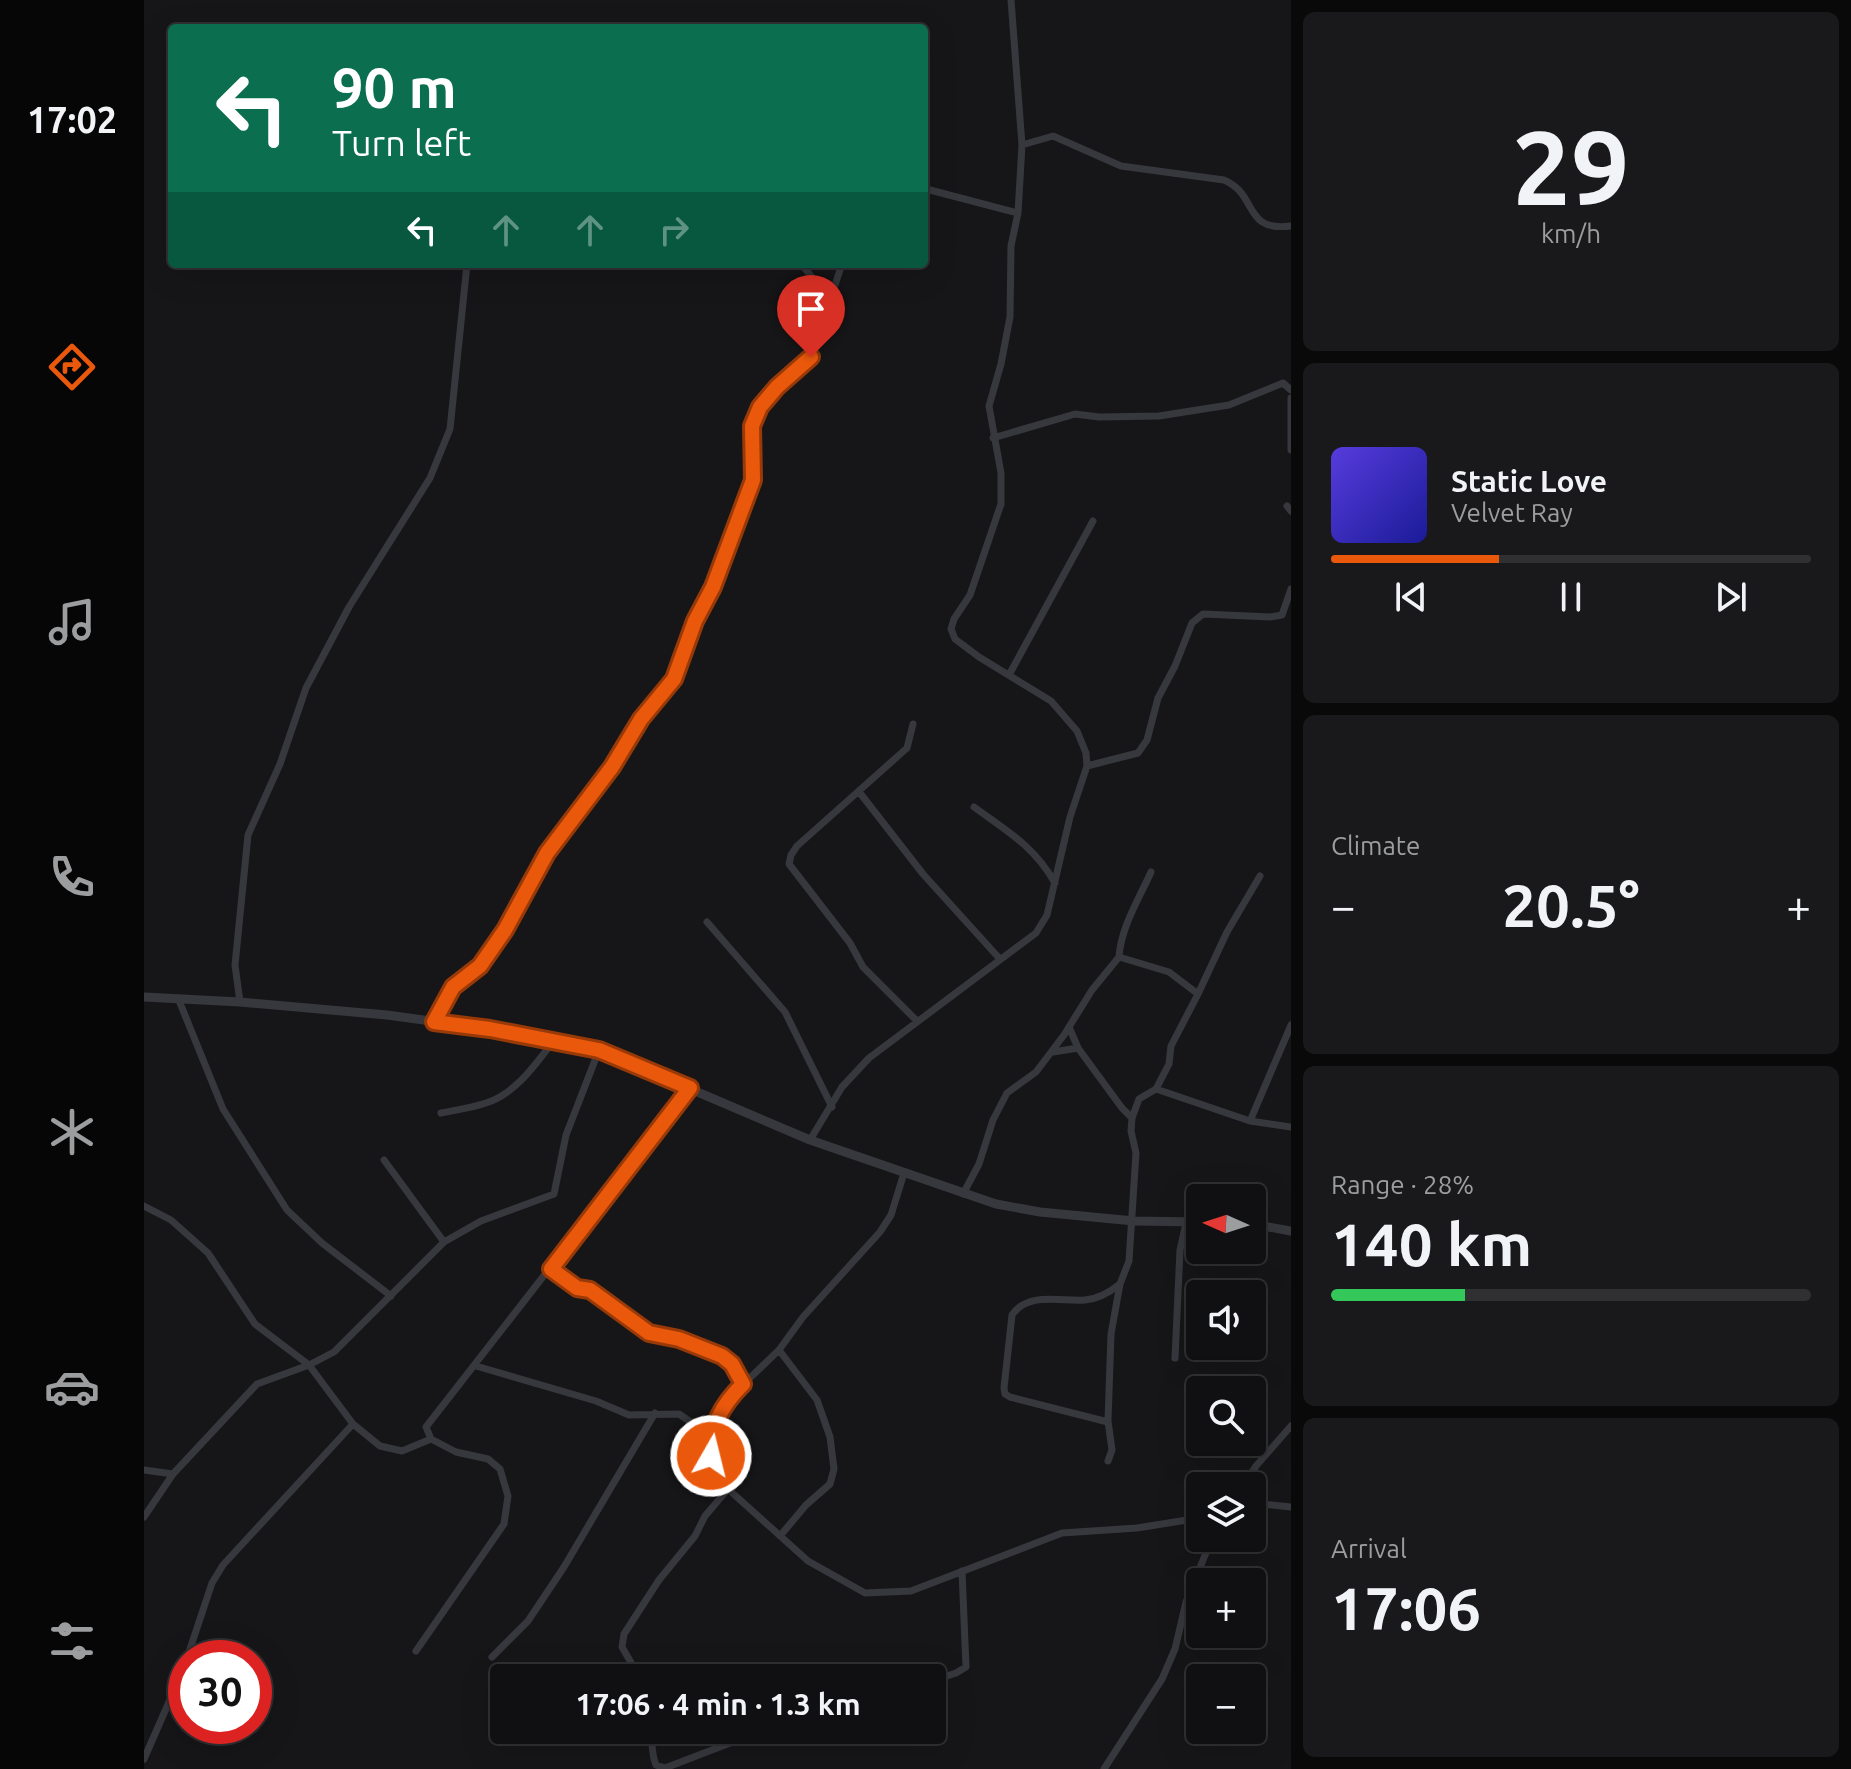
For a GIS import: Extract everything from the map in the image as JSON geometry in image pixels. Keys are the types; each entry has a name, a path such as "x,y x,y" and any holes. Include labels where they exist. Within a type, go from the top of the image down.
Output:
{"street":[{"path":"810,1140 842,1087 869,1058 1036,933 1047,915 1070,817 1087,766 1086,753 1077,731 1051,701 967,648 955,639 951,629 970,595 1001,504 1001,473 989,406 1010,317 1011,246 1018,213 1022,145 1011,0"},
{"path":"1022,145 1053,136 1121,166 1224,180 1243,193 1256,220 1266,225 1291,226"},
{"path":"928,190 1018,213"},
{"path":"240,1002 235,965 248,835 280,764 306,688 349,607 430,478 450,429 467,268"},
{"path":"804,268 829,297"},
{"path":"434,1022 453,987 480,966 505,930 547,853 612,767 641,719 674,679 753,480 752,426 760,407 777,387 811,357 840,268"},
{"path":"993,438 1075,414 1099,417 1159,416 1229,405 1283,383 1291,390"},
{"path":"1291,398 1291,450"},
{"path":"1009,675 1093,521"},
{"path":"1087,766 1138,753 1147,740 1158,698 1192,623 1203,614 1282,615 1291,589"},
{"path":"913,724 907,748 797,846 789,864 850,943 863,967 917,1021"},
{"path":"860,793 923,874 999,958"},
{"path":"974,807 1030,847 1055,883"},
{"path":"963,1194 979,1164 993,1120 1007,1093 1036,1072 1098,981 1119,957 1122,932 1151,872"},
{"path":"1108,1461 1112,1450 1108,1422 1111,1334 1120,1284 1129,1261 1134,1221 1136,1153 1131,1131 1132,1118 1139,1099 1156,1089 1169,1064 1171,1046 1227,932 1260,876"},
{"path":"707,922 785,1012 832,1107"},
{"path":"1119,957 1169,972 1198,994"},
{"path":"144,997 387,1015 490,1029 599,1050 810,1140 996,1204 1040,1212 1186,1223 1180,1250 1175,1358"},
{"path":"178,998 223,1109 287,1210 322,1243 391,1296"},
{"path":"1250,1121 1291,1025"},
{"path":"1069,1027 1078,1048 1132,1118"},
{"path":"441,1113 488,1103 503,1094 524,1079 552,1043"},
{"path":"1052,1052 1078,1048"},
{"path":"144,1517 173,1474 257,1384 309,1365 334,1352 444,1242 481,1221 554,1194 566,1135 599,1050"},
{"path":"416,1651 504,1524 508,1496 500,1469 488,1459 456,1452 431,1439 426,1427 690,1088"},
{"path":"1156,1089 1250,1121 1291,1127"},
{"path":"384,1160 444,1242"},
{"path":"904,1173 891,1215 880,1232 803,1317 779,1350 727,1400 715,1419 711,1456 728,1489 808,1561 865,1593 911,1591 1062,1533 1137,1528 1186,1520"},
{"path":"144,1206 171,1220 208,1253 255,1324 309,1365 353,1424 380,1446 402,1451 431,1439"},
{"path":"1266,1227 1291,1231"},
{"path":"551,1269 577,1288 590,1290 649,1333 679,1339 722,1356 732,1364 743,1384"},
{"path":"1108,1422 1010,1397 1005,1394 1004,1388 1012,1315 1016,1308 1037,1300 1086,1300 1108,1294 1120,1284"},
{"path":"779,1350 817,1400 830,1437 834,1469 830,1484 806,1505 780,1536"},
{"path":"476,1366 596,1401 629,1415 679,1414 711,1436"},
{"path":"492,1657 536,1610 655,1413"},
{"path":"193,1640 212,1583 223,1565 353,1424"},
{"path":"1252,1472 1291,1426"},
{"path":"144,1470 173,1474"},
{"path":"632,1664 622,1647 624,1634 659,1580 728,1489"},
{"path":"1266,1504 1291,1507"},
{"path":"1104,1769 1162,1679 1175,1649 1186,1602 1206,1552"},
{"path":"946,1676 966,1667 962,1571"},
{"path":"144,1759 168,1704"},
{"path":"652,1744 656,1765 665,1768 728,1744"}],"route":[{"path":"711,1456 715,1419 727,1400 743,1384 732,1364 722,1356 679,1339 649,1333 590,1290 577,1288 551,1269 690,1088 599,1050 490,1029 434,1022 453,987 480,966 505,930 547,853 612,767 641,719 674,679 753,480 752,426 760,407 811,357"}]}
